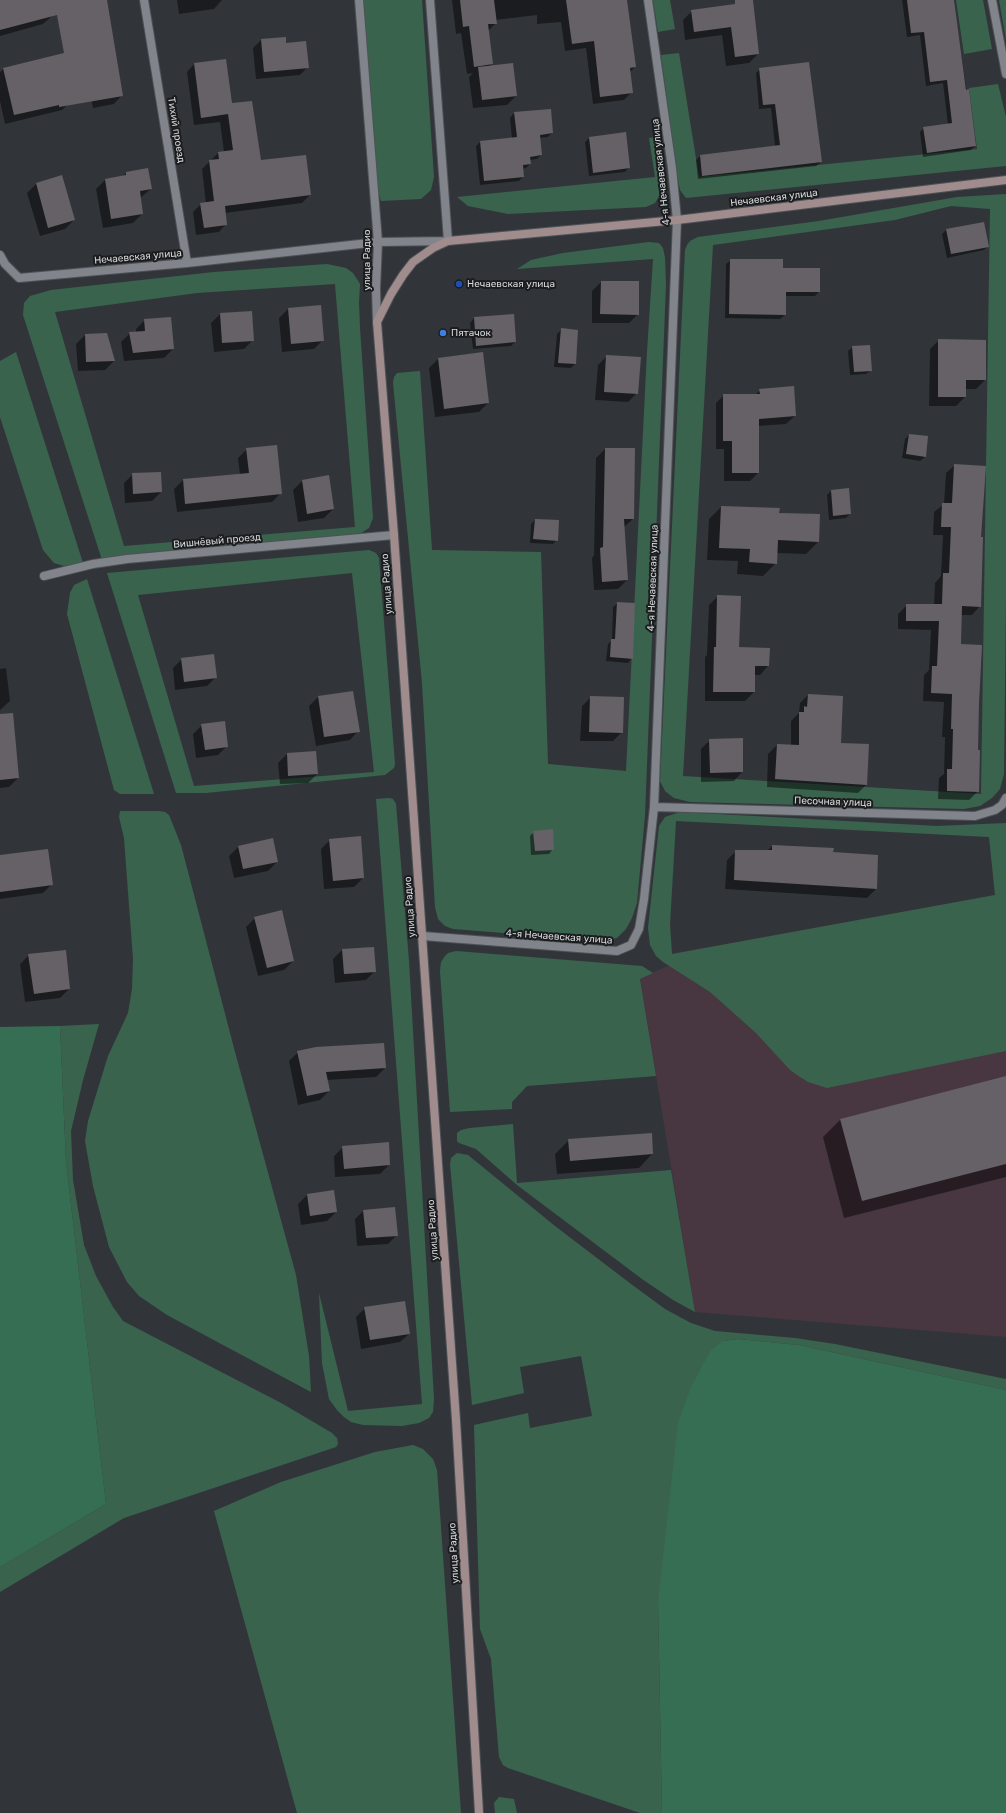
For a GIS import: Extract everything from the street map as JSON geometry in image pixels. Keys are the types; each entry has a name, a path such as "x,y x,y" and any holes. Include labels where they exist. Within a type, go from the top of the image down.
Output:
{"street":[{"name":"Тихий проезд","path":"144,0 187,263"},
{"name":"улица Радио","path":"359,0 378,242 376,289 377,322 423,936 456,1420 479,1813"},
{"path":"377,322 402,275 413,262 433,248 448,241 430,0"},
{"name":"4-я Нечаевская улица","path":"423,936 617,951 631,946 639,929 644,899 654,807 677,220 672,168 648,0"},
{"path":"992,0 1006,74"},
{"name":"Нечаевская улица","path":"0,255 5,264 18,278 187,263 378,242 448,241 677,220 1006,180"},
{"name":"Вишнёвый проезд","path":"44,576 93,564 127,559 394,535"},
{"name":"Песочная улица","path":"654,807 975,816 995,810 1002,805 1006,798"}],"shaded area":[{"path":"1006,893 1006,1337 695,1312 640,978 673,964 671,954"}],"green space":[{"path":"362,0 422,0 434,177 431,190 421,199 381,201 374,178"},
{"path":"653,0 670,0 675,29 658,32"},
{"path":"956,0 983,0 992,49 964,54"},
{"path":"999,0 1006,0 1006,40 1005,34"},
{"path":"679,53 699,177 977,149 969,88 998,84 1006,117 1006,166 686,198 680,190 677,175 661,55"},
{"path":"656,137 662,191 655,203 646,207 508,214 468,206 457,197 655,177 649,138"},
{"path":"1006,194 1006,595 1004,774 1000,789 992,798 980,806 964,809 690,802 674,798 665,791 660,781 685,250 687,245 690,241 698,237 819,221 957,197","holes":["951,206 990,209 981,794 683,776 713,245 895,220"]},
{"path":"649,242 659,243 663,248 666,284 645,815 637,903 632,918 626,929 617,938 605,941 453,929 445,926 438,919 435,907 422,683 393,383 394,377 397,373 420,371 432,550 541,552 548,764 626,771 653,259 517,269 531,260 563,253"},
{"path":"327,264 346,268 353,273 360,284 360,328 373,518 369,528 358,535 102,560 23,315 24,303 30,296 51,290 214,272","holes":["335,284 355,527 124,546 55,312 197,293"]},
{"path":"16,352 83,563 64,566 54,563 43,550 0,417 0,361"},
{"path":"369,550 376,553 379,558 395,764 394,768 385,775 206,793 176,793 107,573","holes":["352,573 374,772 194,786 138,595"]},
{"path":"87,579 154,794 120,794 114,790 67,614 70,593 74,585"},
{"path":"376,799 393,799 396,804 409,961 434,1399 433,1412 429,1418 419,1423 402,1426 363,1425 351,1422 337,1410 329,1399 322,1363 319,1293 348,1411 422,1404"},
{"path":"120,811 165,812 169,815 181,845 235,1052 296,1275 309,1356 311,1392 167,1315 139,1296 127,1282 109,1247 93,1186 85,1141 88,1121 108,1056 128,1013 132,989 133,959 124,838 119,817"},
{"path":"680,812 937,826 1006,823 1006,1051 827,1088 808,1082 800,1077 790,1070 756,1033 710,992 663,962 656,956 650,945 648,928 659,826 665,817","holes":["676,821 989,837 995,895 672,954 670,924"]},
{"path":"456,951 642,966 653,973 640,979 656,1076 527,1086 512,1102 512,1109 450,1112 440,971 441,962 445,956 448,953"},
{"path":"99,1024 83,1080 71,1131 73,1180 84,1245 96,1276 113,1307 123,1321 283,1404 332,1433 337,1438 338,1444 336,1447 124,1518 0,1592 0,1567 106,1504 66,1162 60,1026"},
{"path":"60,1026 66,1162 106,1504 0,1567 0,1027"},
{"path":"513,1124 517,1183 671,1170 695,1312 673,1300 642,1279 517,1185 476,1149 457,1141 457,1133 461,1130"},
{"path":"457,1153 468,1155 555,1226 631,1284 665,1309 691,1323 715,1331 795,1338 835,1344 1006,1379 1006,1390 799,1345 738,1339 723,1341 658,1603 662,1813 640,1813 508,1768 503,1765 499,1757 491,1659 480,1629 474,1425 528,1413 530,1428 592,1416 581,1356 520,1367 524,1393 472,1405 450,1164 451,1158"},
{"path":"738,1339 799,1345 1006,1390 1006,1813 662,1813 658,1603 678,1423 691,1387 711,1350 723,1341"},
{"path":"413,1445 423,1449 433,1459 437,1470 461,1813 297,1813 214,1511 281,1482 375,1452"},
{"path":"499,1797 514,1799 517,1813 495,1813 494,1803"}],"building":[{"path":"0,0 107,0 123,96 59,107 59,105 14,115 3,68 64,53 57,15 0,30"},
{"path":"460,0 494,0 497,24 488,24 493,64 474,67 469,26 463,27"},
{"path":"566,0 627,0 636,67 630,68 633,93 600,97 594,41 572,44"},
{"path":"735,0 753,0 759,54 735,57 731,27 694,32 691,10 735,4"},
{"path":"907,0 954,0 966,90 969,89 976,146 927,153 923,127 952,123 947,80 930,82 924,32 911,33"},
{"path":"286,37 286,43 306,41 309,68 264,72 261,39"},
{"path":"226,59 232,103 252,101 261,160 306,155 311,195 225,206 227,225 204,228 200,203 214,201 209,160 219,159 218,152 233,150 228,114 201,118 194,63"},
{"path":"809,62 822,162 702,176 700,155 780,145 775,104 763,105 759,68"},
{"path":"513,63 517,96 482,100 478,67"},
{"path":"551,109 553,133 540,135 542,155 530,157 531,164 523,165 524,177 484,181 480,141 517,137 514,112"},
{"path":"626,132 630,168 593,173 589,137"},
{"path":"148,168 152,189 140,191 143,214 111,219 105,179 126,175 126,172"},
{"path":"62,175 75,220 48,228 36,183"},
{"path":"984,222 989,247 951,254 946,229"},
{"path":"730,259 783,259 783,268 820,268 820,292 786,292 786,315 729,314"},
{"path":"601,281 639,281 639,315 600,314"},
{"path":"321,305 324,341 291,344 288,308"},
{"path":"252,311 254,341 222,343 220,313"},
{"path":"514,314 516,342 476,346 474,317"},
{"path":"171,317 174,349 133,353 129,332 145,331 144,319"},
{"path":"561,328 578,330 576,364 558,363"},
{"path":"107,333 115,361 86,362 85,334"},
{"path":"938,339 986,340 986,380 966,380 966,397 938,397"},
{"path":"870,345 872,371 854,372 852,346"},
{"path":"483,352 489,403 444,409 438,358"},
{"path":"606,355 641,357 638,394 604,392"},
{"path":"794,386 796,416 759,419 759,473 732,473 732,441 723,441 723,394 760,394 759,389"},
{"path":"909,434 928,436 926,457 906,454"},
{"path":"277,445 282,494 185,504 183,479 249,473 246,448"},
{"path":"605,448 635,448 634,519 624,519 628,580 602,582 600,548 603,547"},
{"path":"954,464 986,466 981,537 983,537 981,607 962,606 961,644 982,645 978,750 980,750 979,792 947,791 947,769 952,769 952,694 931,693 932,666 937,666 939,621 906,621 906,604 942,604 943,573 949,573 951,527 941,527 942,503 952,503"},
{"path":"161,472 162,492 133,494 132,473"},
{"path":"329,475 334,509 307,514 302,480"},
{"path":"849,488 851,514 833,516 831,490"},
{"path":"721,506 780,508 779,513 820,514 819,542 778,540 777,564 749,562 750,549 719,548"},
{"path":"535,519 559,520 558,541 533,539"},
{"path":"717,595 741,596 739,647 770,648 769,666 755,666 755,692 713,692"},
{"path":"617,602 635,603 633,659 610,657 611,639 615,639"},
{"path":"214,654 217,678 184,682 181,658"},
{"path":"353,691 360,732 324,737 318,696"},
{"path":"808,694 843,696 841,743 869,744 867,785 775,779 777,744 799,745 799,712 804,712 804,706 807,707"},
{"path":"590,696 624,697 623,733 589,732"},
{"path":"13,713 19,778 0,780 0,714"},
{"path":"225,721 228,747 205,750 201,724"},
{"path":"743,738 743,772 710,773 709,739"},
{"path":"316,751 318,774 288,776 287,753"},
{"path":"553,829 554,850 535,851 533,831"},
{"path":"361,836 364,878 333,881 329,839"},
{"path":"273,838 278,862 243,869 238,846"},
{"path":"772,845 834,848 833,852 878,855 877,889 734,880 735,850 772,850"},
{"path":"48,849 53,885 0,892 0,855"},
{"path":"282,910 294,961 267,968 254,917"},
{"path":"374,947 376,972 344,974 342,949"},
{"path":"66,950 70,989 34,994 28,954"},
{"path":"384,1043 386,1068 326,1072 330,1091 307,1096 297,1051 316,1047"},
{"path":"1006,1076 1006,1164 862,1201 840,1119"},
{"path":"652,1133 653,1154 570,1161 568,1139"},
{"path":"389,1142 390,1165 344,1169 342,1146"},
{"path":"334,1190 337,1212 310,1216 307,1194"},
{"path":"395,1207 398,1236 366,1238 363,1210"},
{"path":"405,1301 410,1334 370,1340 364,1307"}],"place":[{"name":"Нечаевская улица","path":"459,284"},
{"name":"Пятачок","path":"443,333"}]}
